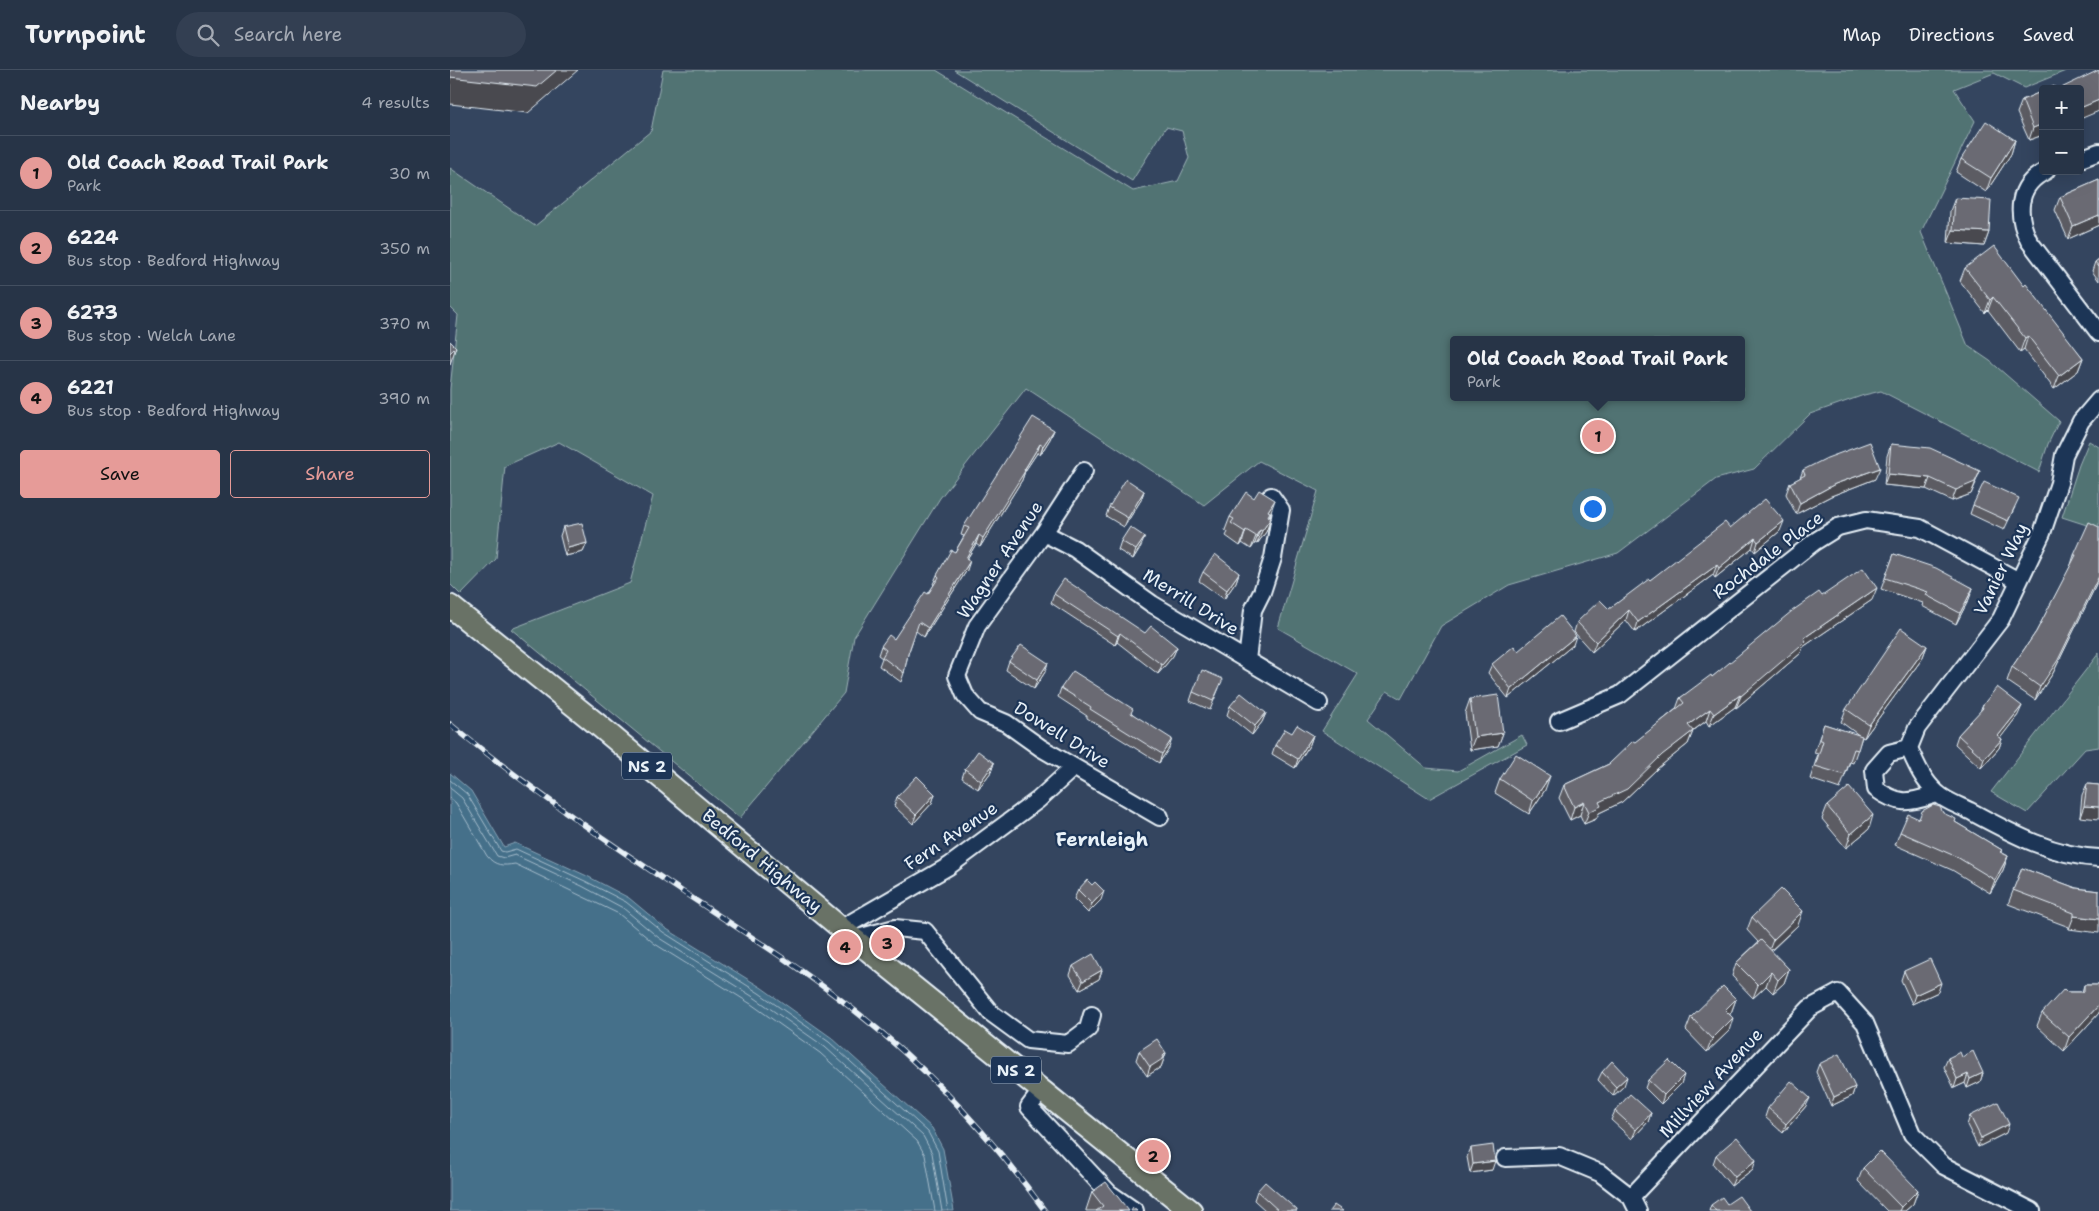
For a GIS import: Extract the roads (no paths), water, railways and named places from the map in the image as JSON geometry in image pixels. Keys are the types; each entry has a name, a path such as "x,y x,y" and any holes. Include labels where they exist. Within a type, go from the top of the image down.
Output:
{"main road":[{"name":"Bedford Highway","path":"450,606 597,724 848,933 1191,1211"}],"street":[{"path":"2084,158 2099,152"},
{"path":"2041,175 2031,182 2023,194 2020,212 2023,229 2029,241 2099,333"},
{"name":"Vanier Way","path":"1909,748 1917,728 2001,620 2042,533 2059,483 2064,456 2082,422 2099,400"},
{"name":"Wagner Avenue","path":"957,676 977,626 1044,533 1084,471"},
{"path":"1247,660 1253,610 1262,592 1273,558 1281,510 1271,496"},
{"name":"Rochdale Place","path":"1559,721 1620,695 1814,542 1838,527 1866,520 1920,528 2019,581"},
{"name":"Merrill Drive","path":"1044,533 1075,549 1152,604 1319,703"},
{"name":"Dowell Drive","path":"957,676 965,695 980,712 1006,723 1041,748 1160,817"},
{"path":"1937,794 1910,802 1890,799 1876,789 1874,770 1890,753 1909,748 1920,774 1937,794 2013,834 2046,848 2085,857 2099,858"},
{"name":"Fern Avenue","path":"848,933 949,866 1038,800 1074,767"},
{"path":"848,933 895,928 925,931 991,1013 1028,1040 1068,1044 1088,1029 1092,1015"},
{"name":"Millview Avenue","path":"1634,1204 1810,1008 1838,993 1865,1023 1912,1134 1944,1166 2032,1211"},
{"path":"1042,1091 1029,1107 1109,1193 1135,1211"},
{"path":"1505,1158 1559,1156 1600,1173 1634,1204"}],"water":[{"path":"450,773 471,791 504,847 515,843 587,876 629,898 665,928 762,988 832,1038 932,1128 943,1149 954,1211 450,1211"}],"railway":[{"path":"450,724 563,810 793,965 859,1014 911,1058 959,1106 1004,1157 1045,1211"}],"place":[{"name":"Old Coach Road Trail Park","path":"1598,436"},
{"name":"6273","path":"887,943"},
{"name":"6221","path":"845,947"},
{"name":"6224","path":"1153,1156"}],"district":[{"name":"Fernleigh","path":"1102,839"}]}
